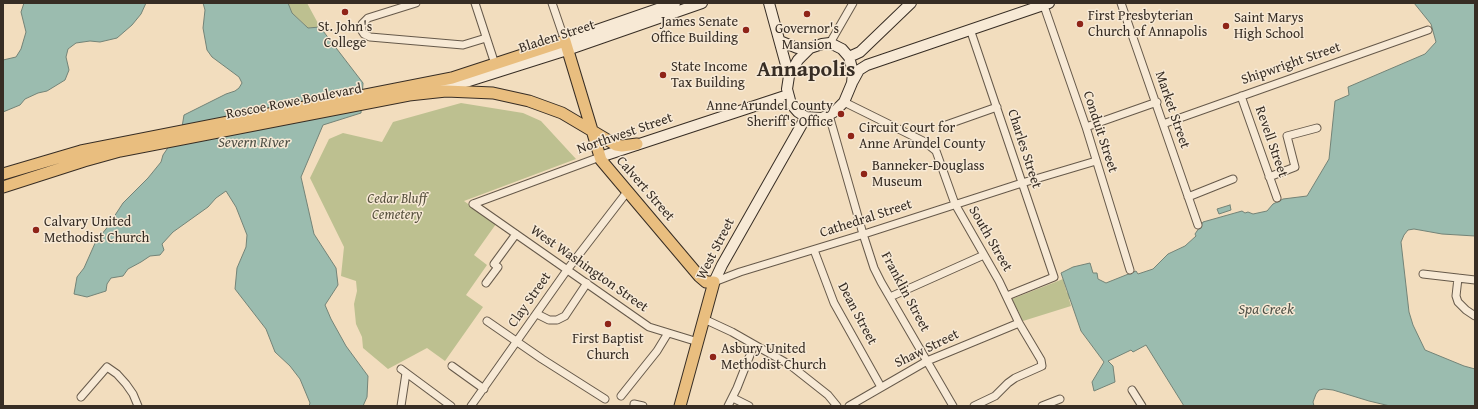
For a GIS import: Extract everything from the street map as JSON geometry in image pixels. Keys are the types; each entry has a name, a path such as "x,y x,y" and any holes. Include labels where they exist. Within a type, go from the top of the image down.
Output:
{"main road":[{"name":"Bladen Street","path":"420,93 469,81 566,46 676,3"},
{"name":"Bladen Street","path":"394,94 566,46 702,3"},
{"path":"769,3 789,76"},
{"path":"849,56 860,52 911,3"},
{"path":"810,48 798,60 789,76 787,85 788,95 795,110 806,117 817,118 829,115 844,102 859,70 866,65 1046,4"},
{"path":"780,41 796,48 810,48 830,43 842,49 849,56 853,72 852,83"},
{"name":"Calvert Street","path":"566,46 590,129 601,160 699,276 706,282 714,282"},
{"name":"Roscoe Rowe Boulevard","path":"3,174 81,151 148,142 394,94 446,91 479,91 506,95 529,101 562,113 616,145 622,146 636,144"},
{"name":"Northwest Street","path":"600,157 788,95"},
{"name":"West Street","path":"680,406 714,282 722,265 806,117"},
{"name":"Roscoe Rowe Boulevard","path":"3,188 84,161 148,142"}],"street":[{"path":"416,3 368,18 362,24 362,31 370,37 463,45 486,38"},
{"path":"475,3 492,58"},
{"name":"Calvert Street","path":"552,3 566,46"},
{"path":"830,43 854,3"},
{"name":"Market Street","path":"1122,3 1198,225"},
{"name":"Conduit Street","path":"1046,4 1130,270"},
{"name":"Charles Street","path":"970,29 1054,277 1006,296"},
{"name":"Shipwright Street","path":"1164,124 1428,30"},
{"name":"Revell Street","path":"1241,96 1277,198"},
{"name":"South Street","path":"844,102 932,146 936,151 955,204 984,255 1019,323 1041,360 1042,366 1015,378 995,396 974,406"},
{"path":"1086,127 1157,102"},
{"path":"946,125 997,107"},
{"name":"Franklin Street","path":"829,115 874,268 953,406"},
{"path":"1269,177 1295,167 1287,136 1317,128"},
{"name":"Northwest Street","path":"473,204 600,157"},
{"name":"Cathedral Street","path":"714,282 740,272 1096,161"},
{"path":"1188,197 1233,179"},
{"name":"Clay Street","path":"471,406 567,270 627,192"},
{"name":"West Washington Street","path":"473,204 649,327 698,342"},
{"path":"486,283 498,267 494,264 516,234"},
{"name":"Dean Street","path":"814,250 834,303 882,387"},
{"path":"890,297 984,255"},
{"path":"1423,274 1475,280"},
{"path":"1458,278 1456,296 1458,302 1475,316"},
{"path":"536,314 549,320 557,320 565,316 587,283"},
{"path":"704,320 728,330 796,369 828,395 837,406"},
{"path":"487,321 542,359 605,399"},
{"name":"Shaw Street","path":"849,406 927,361 1019,323"},
{"path":"620,396 653,355 668,333"},
{"path":"728,406 733,398 754,345"},
{"path":"452,366 484,389"},
{"path":"81,397 107,367 117,374 126,384 133,394 138,406"},
{"path":"401,406 403,371 452,406"},
{"path":"1132,390 1142,406"},
{"path":"733,398 749,406"},
{"path":"1042,406 1060,399"},
{"path":"634,406 634,404 643,406"}],"green space":[{"path":"288,3 307,3 320,27 308,28 292,13"},
{"name":"Cedar Bluff Cemetery","path":"461,103 523,113 541,121 576,159 464,201 496,224 474,255 487,265 466,295 483,307 445,361 427,348 388,369 363,348 362,337 356,324 354,304 357,291 356,281 341,276 344,247 310,178 329,139 343,133 382,142 393,122"},
{"path":"1063,279 1067,293 1070,293 1072,298 1069,299 1071,306 1023,321 1012,299"}],"water":[{"path":"24,3 146,3 141,14 132,25 117,38 100,42 90,41 76,43 68,49 66,57 69,70 65,80 47,91 25,99 20,105 3,112 3,60 16,57 21,49 26,32 21,12"},
{"name":"Severn River","path":"203,3 288,3 292,13 308,28 320,27 363,83 361,113 323,125 301,177 314,234 336,268 338,285 325,305 346,346 368,376 367,397 363,406 309,406 310,403 300,379 290,366 275,352 266,329 235,289 237,268 246,247 247,235 236,207 226,191 216,198 208,207 173,232 162,244 164,250 160,255 150,256 128,269 123,276 111,278 107,284 106,291 87,297 74,294 77,277 84,268 96,241 106,229 123,203 148,178 161,162 163,155 182,127 184,115 235,91 242,83 239,77 212,57 207,50 203,28 205,10"},
{"name":"Spa Creek","path":"1414,3 1475,3 1475,236 1442,234 1414,229 1408,230 1401,242 1409,312 1413,325 1425,350 1475,369 1475,406 1390,406 1333,390 1324,389 1319,390 1316,394 1313,402 1314,406 1184,406 1146,345 1133,352 1131,350 1108,361 1113,366 1115,382 1094,391 1092,382 1104,362 1081,331 1061,273 1073,267 1090,263 1093,273 1097,273 1098,279 1106,283 1136,271 1138,274 1153,269 1168,254 1185,246 1196,236 1195,234 1203,222 1242,211 1253,214 1267,211 1273,204 1283,199 1307,196 1329,159 1335,101 1349,95 1348,87 1425,54 1436,42 1431,24"},
{"path":"1230,205 1231,210 1219,214 1217,209"}],"place":[{"name":"St. John's College","path":"345,12"},
{"name":"Governor's Mansion","path":"807,14"},
{"name":"First Presbyterian Church of Annapolis","path":"1080,24"},
{"name":"Saint Marys High School","path":"1226,26"},
{"name":"James Senate Office Building","path":"746,30"},
{"name":"State Income Tax Building","path":"663,75"},
{"name":"Anne Arundel County Sheriff's Office","path":"841,114"},
{"name":"Circuit Court for Anne Arundel County","path":"851,136"},
{"name":"Banneker-Douglass Museum","path":"864,174"},
{"name":"Calvary United Methodist Church","path":"36,230"},
{"name":"First Baptist Church","path":"608,324"},
{"name":"Asbury United Methodist Church","path":"713,357"}],"district":[{"name":"Annapolis","path":"806,70"}]}
